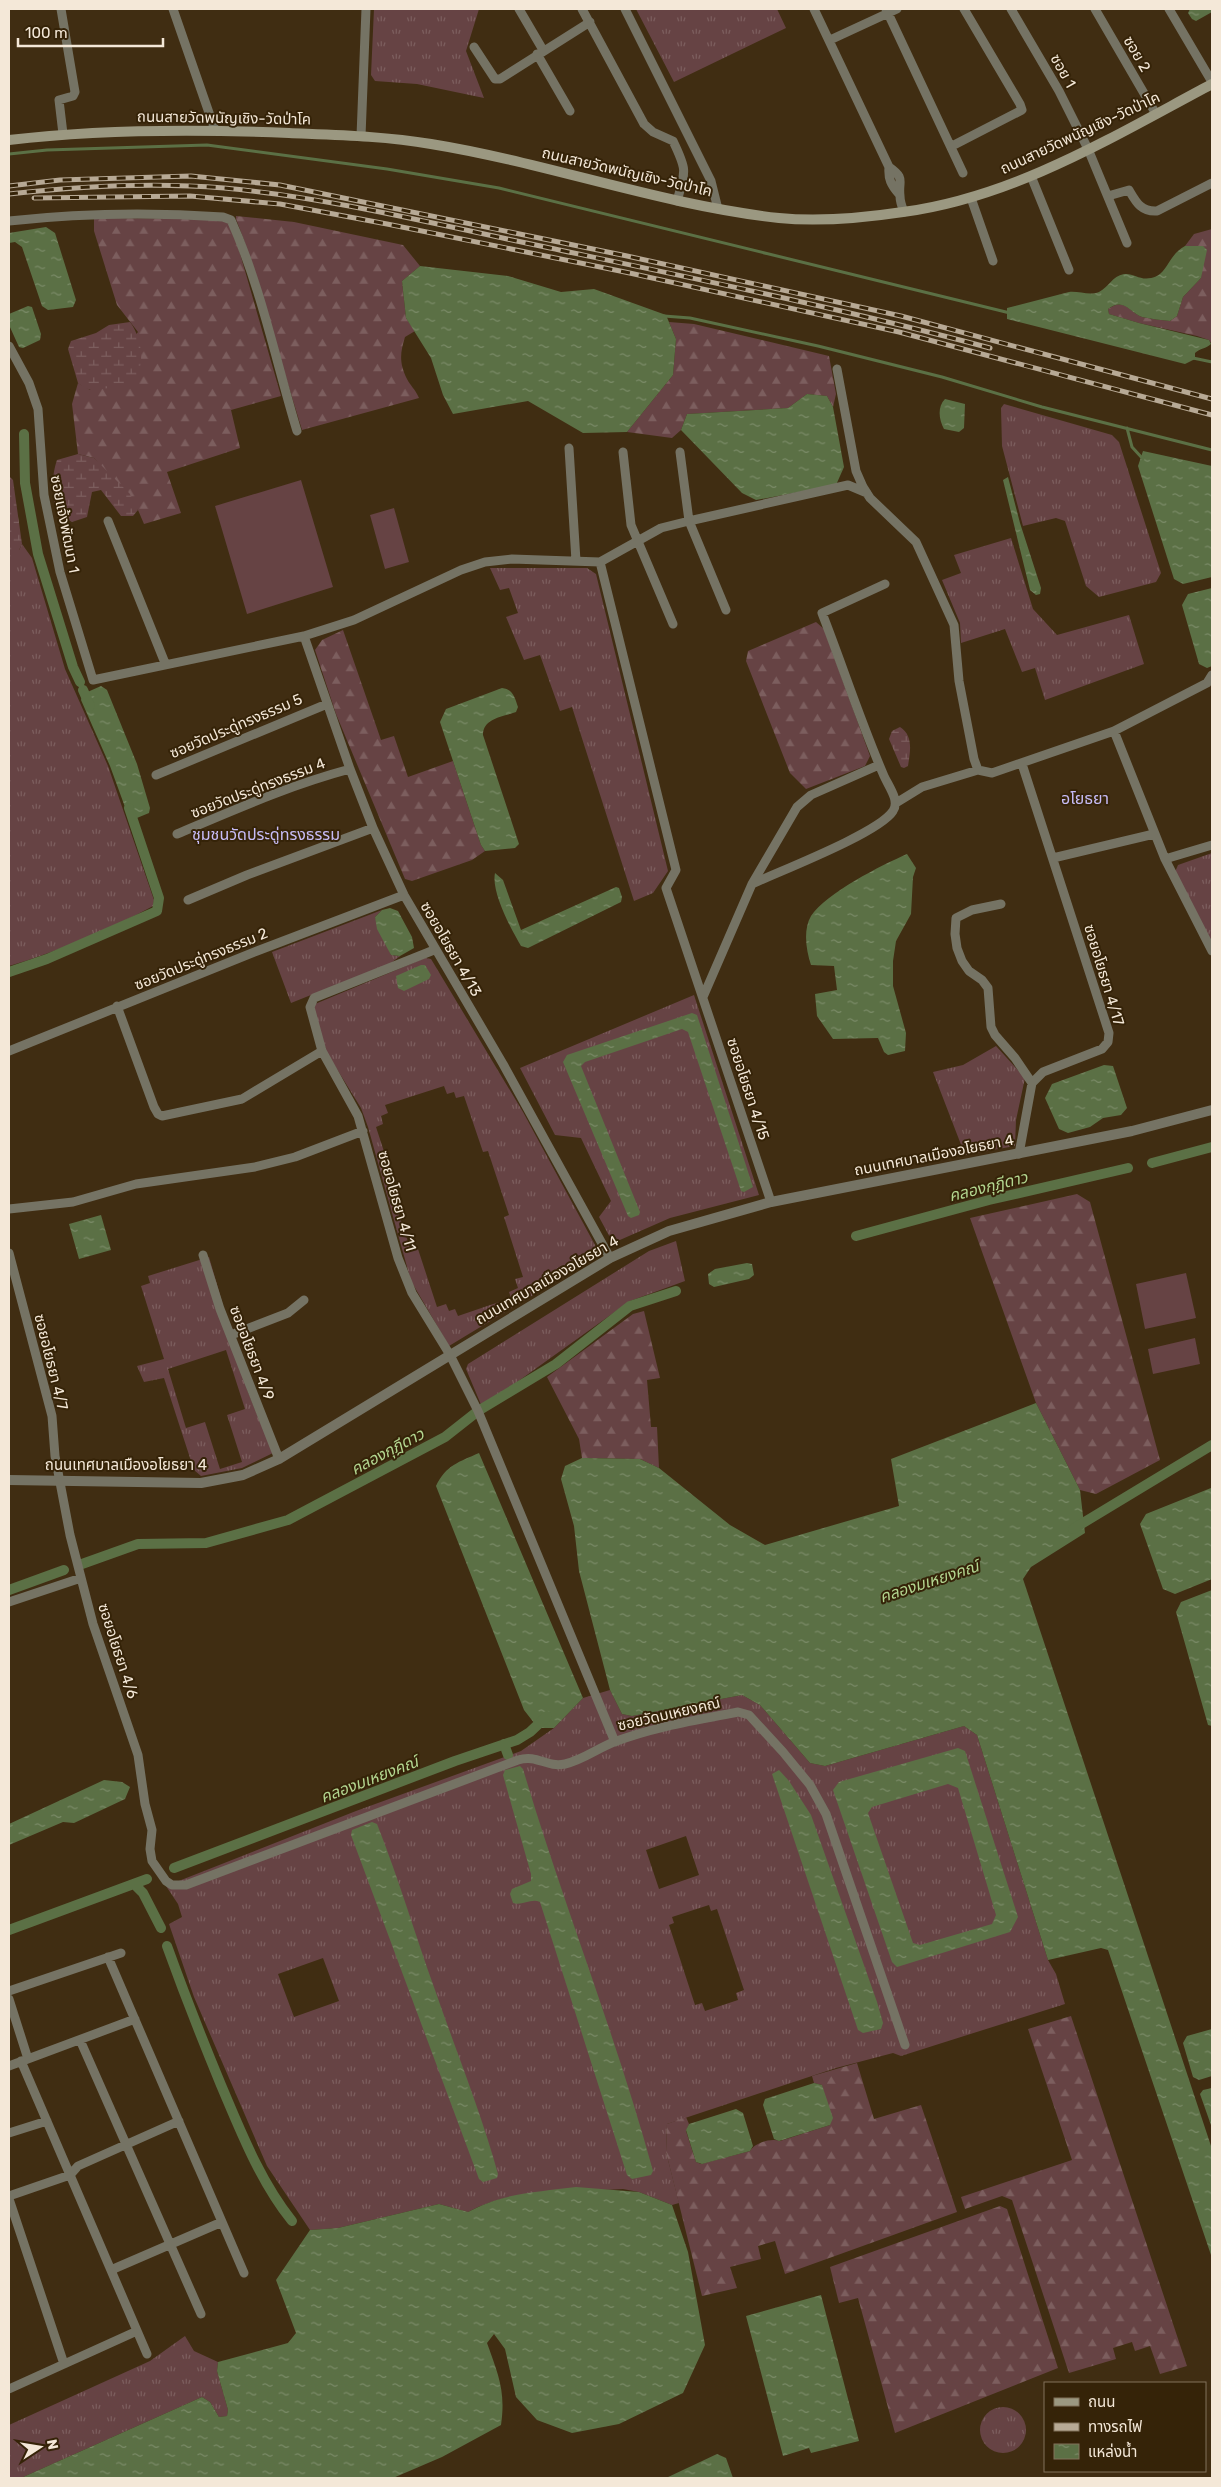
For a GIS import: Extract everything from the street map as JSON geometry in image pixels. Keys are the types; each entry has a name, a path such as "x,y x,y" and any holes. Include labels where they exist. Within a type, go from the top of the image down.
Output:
{"main road":[{"name":"ถนนสายวัดพนัญเชิง-วัดป่าโค","path":"9,140 63,134 215,130 361,136 429,144 510,159 677,201 718,209 782,218 832,218 904,212 971,198 1031,176 1088,149 1212,83"}],"street":[{"path":"61,9 75,92 73,96 59,100 63,134"},
{"path":"173,9 215,130"},
{"path":"361,136 366,9"},
{"path":"519,9 570,111"},
{"path":"582,9 644,124 653,132 674,141 685,165 686,172 677,201"},
{"path":"625,9 711,181 718,209"},
{"path":"814,9 889,167 898,173 902,183 899,194 904,212"},
{"path":"952,146 1022,110 964,9"},
{"name":"ซอย 1","path":"1011,9 1058,91 1088,149 1127,243"},
{"name":"ซอย 2","path":"1095,9 1156,114"},
{"path":"1169,9 1212,83"},
{"path":"830,40 890,10 963,173"},
{"path":"474,48 494,79 500,79 590,22"},
{"path":"1031,176 1069,270"},
{"path":"1108,196 1129,190 1139,205 1148,212 1157,211 1212,183"},
{"path":"971,198 993,261"},
{"path":"9,221 69,215 153,213 223,217 231,220 254,284 297,431"},
{"name":"ซอยแจ้งพัฒนา 1","path":"9,346 29,383 38,408 44,496 64,588 93,680 164,663"},
{"path":"837,369 856,471 867,493 916,542 954,625 959,681 974,759 978,770"},
{"path":"569,448 576,561"},
{"path":"623,452 631,525 673,624"},
{"path":"680,452 689,521 726,610"},
{"path":"848,485 856,471"},
{"path":"108,521 164,663 304,636 354,620 461,570 485,562 512,559 600,562 661,528 848,485 867,493"},
{"name":"ซอยอโยธยา 4/15","path":"600,562 676,870 666,888 771,1202"},
{"path":"752,884 885,821 894,810 896,802 879,765 822,612 885,584"},
{"name":"ซอยอโยธยา 4/13","path":"304,636 350,769 373,828 404,895 434,950 503,1064 610,1258"},
{"path":"896,802 922,787 978,770 992,773 1114,731 1211,682"},
{"name":"ซอยวัดประดู่ทรงธรรม 5","path":"156,775 327,704"},
{"path":"1114,731 1165,859 1212,950"},
{"name":"ซอยอโยธยา 4/17","path":"1022,764 1109,1033 1108,1042 1102,1049 1043,1072 1032,1083"},
{"path":"703,997 752,884 798,807 811,795 879,765"},
{"name":"ซอยวัดประดู่ทรงธรรม 4","path":"177,834 279,792 350,769"},
{"path":"188,900 247,875 373,828"},
{"path":"1052,858 1154,834"},
{"path":"1165,859 1212,845"},
{"name":"ซอยวัดประดู่ทรงธรรม 2","path":"9,1051 117,1006 404,895"},
{"path":"1001,904 972,910 956,918 955,934 962,961 988,988 991,1028 994,1035 1015,1058 1032,1083 1019,1154"},
{"name":"ซอยอโยธยา 4/11","path":"434,950 314,998 310,1007 322,1051 352,1101 398,1258 412,1293 450,1355"},
{"path":"117,1006 154,1106 158,1114 162,1116 242,1099 322,1051"},
{"name":"ถนนเทศบาลเมืองอโยธยา 4","path":"9,1480 201,1484 243,1475 279,1459 610,1258 669,1231 771,1202 1132,1131 1212,1110"},
{"path":"9,1209 73,1202 136,1184 256,1167 295,1157 362,1131"},
{"name":"ซอยอโยธยา 4/7","path":"9,1253 52,1416 59,1480"},
{"name":"ซอยอโยธยา 4/9","path":"203,1255 231,1335 279,1459"},
{"path":"231,1335 288,1313 304,1300"},
{"name":"ซอยวัดมเหยงคณ์","path":"450,1355 478,1411 615,1742 656,1730 738,1712 749,1716 810,1786 826,1814 905,2045"},
{"name":"ซอยอโยธยา 4/6","path":"59,1480 62,1501 93,1624 138,1755 145,1804 152,1830 150,1849 152,1861 166,1881 179,1887 518,1760 528,1757 539,1758 553,1765 563,1765 575,1762 615,1742"},
{"path":"9,1602 81,1578"},
{"path":"9,1991 121,1953"},
{"path":"108,1957 244,2272"},
{"path":"9,1999 25,2060 47,2121 147,2354"},
{"path":"9,2066 135,2019"},
{"path":"80,2040 200,2314"},
{"path":"9,2134 47,2121"},
{"path":"64,2364 9,2197 70,2175 78,2166 179,2121"},
{"path":"111,2270 222,2222"},
{"path":"9,2389 137,2331"}],"green space":[{"path":"374,9 479,9 466,51 484,98 417,84 375,81 371,75"},
{"path":"636,9 777,9 786,28 674,82"},
{"path":"236,216 294,222 403,245 420,266 402,281 406,318 415,331 405,337 401,358 404,373 419,398 302,430"},
{"path":"94,218 222,219 229,223 239,250 281,396 231,410 240,448 167,472 181,513 144,524 138,510 94,458 78,454 72,404 78,383 90,390 138,332 117,305 94,231"},
{"path":"1212,229 1212,344 1209,340 1197,336 1109,314 1108,309 1119,304 1145,318 1170,321 1177,316 1183,297 1201,278 1203,246 1185,246 1194,234"},
{"path":"130,322 137,334 141,356 141,363 136,377 122,385 96,390 85,388 78,383 68,349 71,341 96,333 109,325"},
{"path":"669,322 694,324 829,356 836,394 833,407 827,396 807,394 788,408 687,414 681,430 672,438 627,432 673,375 676,339"},
{"path":"1004,404 1112,435 1119,442 1161,573 1156,582 1099,597 1086,586 1065,521 1056,518 1023,526 1002,446 1001,408"},
{"path":"78,454 94,458 130,494 138,510 133,516 121,516 101,490 92,492 87,517 72,522 60,514 53,494 55,466 57,460"},
{"path":"9,476 13,480 22,544 19,550 9,550"},
{"path":"301,480 333,587 247,614 215,506"},
{"path":"394,508 409,562 385,569 370,515"},
{"path":"1011,538 1033,609 1057,635 1129,615 1144,664 1045,700 1035,668 1022,672 1005,629 961,643 960,623 942,580 961,573 954,555"},
{"path":"22,544 32,558 65,669 108,766 154,900 153,906 118,924 46,954 9,966 9,550 19,550"},
{"path":"490,568 587,568 596,574 668,871 653,893 634,901 572,707 560,711 540,655 524,660 506,617 518,613 509,588 500,590"},
{"path":"816,622 824,629 870,756 865,766 806,789 790,773 746,661 748,651"},
{"path":"343,630 381,740 394,736 408,777 453,761 481,845 485,851 472,860 412,881 405,879 336,714 315,650 322,640"},
{"path":"900,727 907,735 910,745 908,766 904,768 901,767 889,739 892,731"},
{"path":"1212,853 1212,949 1175,872 1178,865"},
{"path":"382,910 375,917 391,955 400,956 391,963 291,1003 272,952"},
{"path":"425,958 431,959 523,1112 595,1245 596,1251 591,1260 449,1346 411,1281 368,1127 361,1108 327,1053 313,1008 315,1004","holes":["444,1086 447,1094 454,1092 456,1098 464,1096 483,1152 488,1151 509,1215 504,1217 523,1277 515,1279 518,1288 509,1292 511,1298 458,1316 455,1309 449,1311 446,1304 437,1307 417,1246 410,1248 388,1181 393,1179 376,1127 383,1124 381,1116 388,1113 385,1105"]},
{"path":"694,995 759,1195 670,1218 613,1243 599,1217 611,1201 581,1138 555,1135 520,1068"},
{"path":"996,1046 1025,1078 1016,1120 1015,1146 965,1155 933,1072 963,1065"},
{"path":"1077,1194 1090,1202 1160,1460 1096,1494 1080,1490 1036,1403 970,1218"},
{"path":"676,1241 685,1281 630,1301 482,1407 466,1369 468,1364 649,1251"},
{"path":"209,1257 248,1392 273,1453 242,1468 201,1476 194,1470 164,1378 144,1382 137,1366 164,1359 141,1286 150,1283 148,1276","holes":["226,1350 245,1409 227,1415 242,1462 220,1469 205,1422 186,1428 168,1369"]},
{"path":"1186,1273 1196,1318 1145,1329 1136,1284"},
{"path":"644,1311 660,1378 647,1380 651,1427 657,1427 659,1468 640,1459 582,1458 579,1439 547,1377 633,1314"},
{"path":"1195,1338 1200,1364 1153,1374 1148,1349"},
{"path":"610,1690 622,1714 632,1716 742,1695 760,1705 810,1763 825,1766 964,1726 977,1735 1048,1960 1056,1974 1065,2004 901,2056 893,2053 836,2068 667,2124 666,2152 679,2203 672,2205 639,2192 623,2189 543,2192 504,2198 468,2212 439,2204 338,2228 310,2230 267,2166 194,1997 169,1924 182,1917 178,1904 166,1886 356,1811 521,1751 554,1728 583,1698","holes":["686,1836 699,1875 659,1889 646,1850","709,1905 711,1911 717,1909 744,1990 736,1993 738,2000 705,2011 702,2003 695,2005 669,1925 674,1923 672,1917","323,1958 339,2001 294,2017 278,1974"]},
{"path":"1071,2016 1187,2366 1160,2374 1150,2346 1135,2351 1132,2342 1113,2348 1116,2359 1069,2373 1012,2200 1002,2196 965,2209 961,2197 1072,2160 1028,2029"},
{"path":"857,2063 874,2119 921,2105 957,2212 785,2274 775,2241 758,2246 761,2259 730,2267 737,2288 702,2296 666,2152 667,2124 686,2117 689,2124 686,2131 696,2162 701,2164 750,2151 763,2142 780,2141 830,2125 822,2085 814,2083 812,2076"},
{"path":"1000,2206 1007,2209 1058,2368 895,2433 858,2298 839,2303 830,2267"},
{"path":"185,2336 194,2351 218,2362 217,2371 228,2410 227,2416 219,2417 210,2402 202,2397 21,2478 9,2478 9,2425 150,2361"},
{"path":"1008,2407 1012,2408 1022,2417 1025,2421 1025,2439 1016,2449 1008,2453 998,2453 990,2449 981,2439 980,2425 984,2417 994,2408"}],"water":[{"path":"1190,9 1212,9 1212,12 1196,21 1188,13"},
{"path":"46,227 55,233 76,300 73,307 48,310 42,306 22,247 15,242 9,243 9,233"},
{"path":"1185,246 1203,246 1207,250 1201,278 1183,297 1177,316 1170,321 1142,317 1118,304 1108,309 1109,314 1209,340 1211,344 1197,351 1195,359 1185,364 1007,319 1007,308 1069,292 1096,293 1120,275 1128,274 1143,278 1157,276"},
{"path":"420,266 508,276 561,292 594,289 666,315 676,339 673,375 627,432 583,433 528,401 453,414 443,395 431,358 406,318 402,281"},
{"path":"28,306 32,307 41,334 40,340 23,348 19,347 9,325 9,314"},
{"path":"807,394 827,396 833,407 844,467 836,485 756,500 742,493 681,430 687,414 788,408"},
{"path":"945,399 965,404 964,428 959,432 944,429 942,425 940,410"},
{"path":"1143,451 1212,466 1212,577 1183,584 1174,579 1138,466"},
{"path":"1008,477 1020,523 1041,588 1040,594 1036,595 1030,590 1003,480"},
{"path":"1212,588 1212,666 1207,668 1199,664 1182,605 1188,594"},
{"path":"101,686 107,690 137,764 150,808 149,813 132,820 129,818 110,766 81,700 83,694"},
{"path":"502,688 509,690 513,694 518,707 516,712 494,719 486,725 483,735 519,844 515,848 485,851 481,845 440,722 446,709"},
{"path":"907,854 916,868 913,877 911,914 896,941 893,961 893,986 906,1033 905,1051 888,1055 884,1052 878,1038 833,1039 817,1016 815,994 837,990 834,966 811,965 806,934 811,916 829,898 870,872"},
{"path":"495,873 503,880 521,930 616,887 619,888 622,897 621,902 528,948 521,946 503,910 496,890"},
{"path":"390,908 398,911 412,937 414,948 400,956 391,955 377,929 375,917 382,910"},
{"path":"425,965 431,975 429,979 404,991 398,988 396,976"},
{"path":"692,1013 697,1015 753,1187 744,1192 741,1191 688,1032 682,1029 585,1062 581,1066 640,1212 639,1215 631,1218 628,1216 563,1062 567,1055"},
{"path":"1104,1065 1113,1066 1127,1108 1121,1115 1103,1118 1090,1127 1068,1133 1059,1129 1045,1098 1052,1084"},
{"path":"101,1215 111,1250 79,1259 69,1224"},
{"path":"747,1263 752,1264 754,1275 749,1279 714,1287 709,1284 708,1274 715,1269"},
{"path":"1036,1403 1080,1490 1085,1533 1031,1567 1023,1579 1212,2149 1212,2258 1108,1950 1101,1948 1048,1960 977,1735 964,1726 825,1766 810,1763 760,1705 742,1695 632,1716 622,1714 610,1690 579,1571 574,1526 561,1479 565,1466 582,1458 640,1459 659,1468 730,1525 765,1545 899,1506 891,1459"},
{"path":"479,1453 583,1698 554,1728 538,1728 524,1710 436,1486 444,1473 449,1469"},
{"path":"1211,1488 1212,1579 1175,1594 1163,1589 1140,1524 1146,1514"},
{"path":"1212,1590 1212,1726 1208,1725 1176,1612 1181,1602"},
{"path":"958,1748 965,1751 1018,1917 1010,1932 897,1967 892,1962 833,1790 839,1782","holes":["948,1784 958,1788 996,1915 992,1924 920,1945 913,1943 868,1813 872,1807"]},
{"path":"520,1766 523,1769 623,2070 653,2171 651,2175 632,2179 627,2175 540,1902 533,1901 516,1904 513,1903 510,1894 512,1889 531,1881 531,1874 503,1775 505,1770"},
{"path":"779,1770 789,1781 811,1815 877,2002 883,2023 881,2029 863,2033 858,2030 772,1774"},
{"path":"104,1780 122,1782 130,1787 125,1799 74,1823 63,1822 9,1845 9,1824"},
{"path":"372,1822 377,1824 393,1865 484,2128 498,2174 497,2178 483,2182 479,2179 351,1835 352,1830"},
{"path":"1212,2029 1212,2076 1199,2080 1193,2077 1183,2043 1187,2036"},
{"path":"814,2083 822,2085 833,2118 830,2125 779,2141 774,2139 763,2105 765,2099"},
{"path":"1212,2088 1212,2128 1200,2094 1203,2090"},
{"path":"736,2109 743,2113 753,2146 750,2151 702,2164 696,2162 686,2130 689,2124"},
{"path":"576,2187 639,2192 672,2205 688,2252 705,2345 683,2393 619,2424 572,2433 537,2420 516,2397 505,2349 494,2334 487,2343 502,2392 501,2425 442,2457 393,2478 21,2478 202,2397 210,2402 219,2417 227,2416 228,2410 217,2371 218,2362 288,2343 296,2333 276,2280 310,2230 338,2228 439,2204 468,2212 507,2197"},
{"path":"821,2295 859,2441 811,2453 809,2448 783,2456 746,2316"},
{"path":"717,2454 726,2458 733,2478 666,2478"}],"waterway":[{"path":"9,154 47,150 207,145 387,169 499,188 1010,313"},
{"path":"664,316 690,318 818,346 942,377 1042,407 1212,450"},
{"path":"1193,358 1212,362"},
{"path":"1127,428 1132,447 1143,459"},
{"path":"24,434 25,483 38,554 73,667 80,682"},
{"path":"83,690 90,706"},
{"path":"9,972 47,959 157,911 159,898 129,808"},
{"name":"คลองกุฎีดาว","path":"1152,1163 1212,1147"},
{"name":"คลองกุฎีดาว","path":"856,1236 989,1200 1128,1168"},
{"name":"คลองกุฎีดาว","path":"82,1564 138,1544 206,1543 288,1520 445,1437 478,1411 556,1364 630,1306 676,1291"},
{"name":"คลองมเหยงคณ์","path":"1073,1529 1212,1445"},
{"name":"คลองกุฎีดาว","path":"9,1590 64,1570"},
{"name":"คลองมเหยงคณ์","path":"174,1868 455,1761 517,1740 530,1732 547,1716"},
{"path":"504,1744 508,1755"},
{"name":"คลองมเหยงคณ์","path":"9,1930 147,1879"},
{"path":"134,1884 143,1893 161,1928"},
{"path":"167,1946 221,2085 244,2138 270,2189 292,2221"}],"railway":[{"path":"9,186 60,180 191,176 280,185 627,256 901,316 1212,399"},
{"path":"9,194 89,187 170,185 224,188 306,198 770,295 990,348"},
{"path":"34,198 190,196 280,204 625,272 899,332 1212,415"}],"district":[{"name":"อโยธยา","path":"1085,798"},
{"name":"ชุมชนวัดประดู่ทรงธรรม","path":"266,834"}]}
